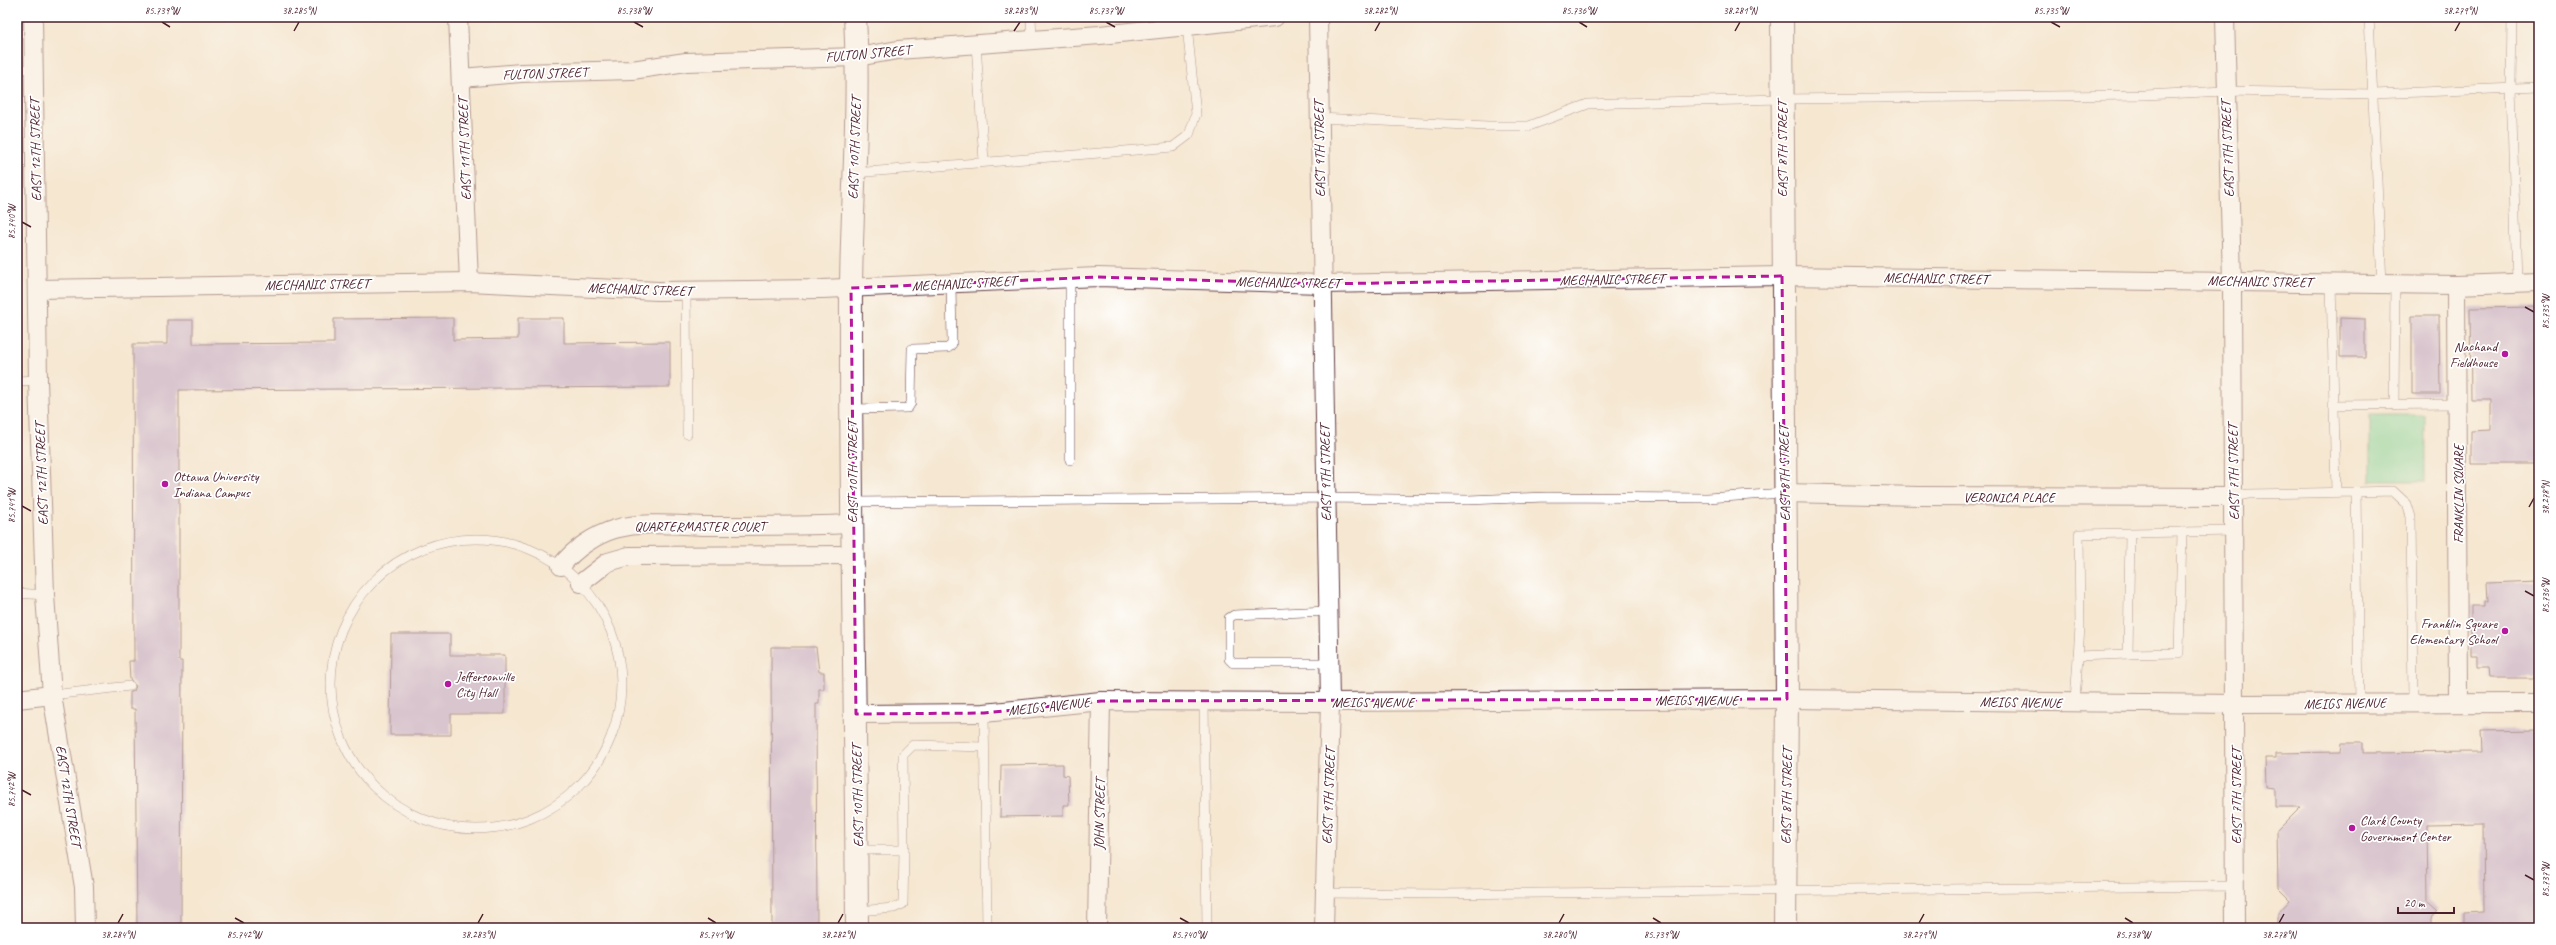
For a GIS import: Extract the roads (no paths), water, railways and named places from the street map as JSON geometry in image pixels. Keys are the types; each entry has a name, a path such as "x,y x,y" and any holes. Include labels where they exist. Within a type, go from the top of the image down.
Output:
{"main road":[{"name":"EAST 10TH STREET","path":"855,17 857,57 851,288 852,555 856,714 857,919"},
{"name":"EAST 8TH STREET","path":"1782,17 1782,276 1787,699 1785,928"}],"street":[{"name":"EAST 12TH STREET","path":"34,17 38,380 45,594 52,695 84,887 84,928"},
{"name":"EAST 11TH STREET","path":"458,17 469,282"},
{"name":"FULTON STREET","path":"461,78 521,73 632,70 686,62 857,57 898,50 1032,40 1275,17"},
{"name":"EAST 9TH STREET","path":"1318,17 1321,284 1330,663 1324,928"},
{"name":"EAST 7TH STREET","path":"2225,17 2225,91 2232,281 2236,704 2235,928"},
{"name":"MECHANIC STREET","path":"37,289 469,282 686,291 851,288 1070,278 1321,284 1782,276 2331,282 2456,285 2539,282"},
{"name":"FRANKLIN SQUARE","path":"2456,285 2458,404 2458,703"},
{"name":"VERONICA PLACE","path":"1784,493 1920,496 2233,497"},
{"name":"QUARTERMASTER COURT","path":"561,566 569,555 601,534 617,528 653,525 852,524"},
{"name":"QUARTERMASTER COURT","path":"581,583 608,562 628,556 852,555"},
{"path":"17,700 52,695"},
{"name":"MEIGS AVENUE","path":"856,714 984,713 1100,701 1330,702 1787,699 2236,704 2413,702 2539,704"},
{"name":"JOHN STREET","path":"1098,928 1100,701"}],"lane":[{"path":"1031,17 1032,40"},
{"path":"2369,17 2388,283 2394,406"},
{"path":"2512,17 2511,86 2517,282"},
{"path":"853,173 984,161 1173,147 1189,135 1196,114 1187,26"},
{"path":"976,44 984,161"},
{"path":"1319,118 1488,126 1528,126 1588,104 1782,99 2145,95 2225,91 2374,94 2511,86 2539,87"},
{"path":"1070,278 1070,460"},
{"path":"2331,282 2336,492"},
{"path":"852,409 908,408 912,403 912,349 948,348 952,344 951,283"},
{"path":"686,291 687,434"},
{"path":"17,381 38,380"},
{"path":"2333,405 2394,406 2458,404"},
{"path":"2233,497 2248,494 2394,491 2407,504 2411,517 2413,702"},
{"path":"2356,492 2359,703"},
{"path":"852,502 1326,498 1468,500 1547,497 1707,498 1784,493"},
{"path":"2075,702 2080,605 2079,534 2234,531"},
{"path":"2078,656 2179,653 2182,532"},
{"path":"2128,654 2130,534"},
{"path":"464,539 490,539 515,544 539,552 561,566 581,583 598,605 611,630 619,657 621,685 618,713 609,740 596,765 578,786 556,804 532,818 504,826 477,829 449,826 422,818 396,806 374,788 356,766 343,742 334,715 331,686 333,659 340,633 352,608 368,587 388,568 412,554 437,544 464,539"},
{"path":"17,594 45,594"},
{"path":"1328,611 1234,615 1229,618 1229,659 1233,664 1330,663"},
{"path":"52,695 130,686"},
{"path":"1204,701 1207,928"},
{"path":"984,713 987,928"},
{"path":"857,919 903,904 903,755 913,745 984,747"},
{"path":"857,850 904,850"},
{"path":"1325,893 1785,891 2236,886"}],"railway":[{"path":"17,919 21,928"}],"place":[{"name":"Nachand Fieldhouse","path":"2505,354"},
{"name":"Ottawa University Indiana Campus","path":"165,484"},
{"name":"Franklin Square Elementary School","path":"2505,631"},
{"name":"Jeffersonville City Hall","path":"448,684"},
{"name":"Clark County Government Center","path":"2352,828"}]}
